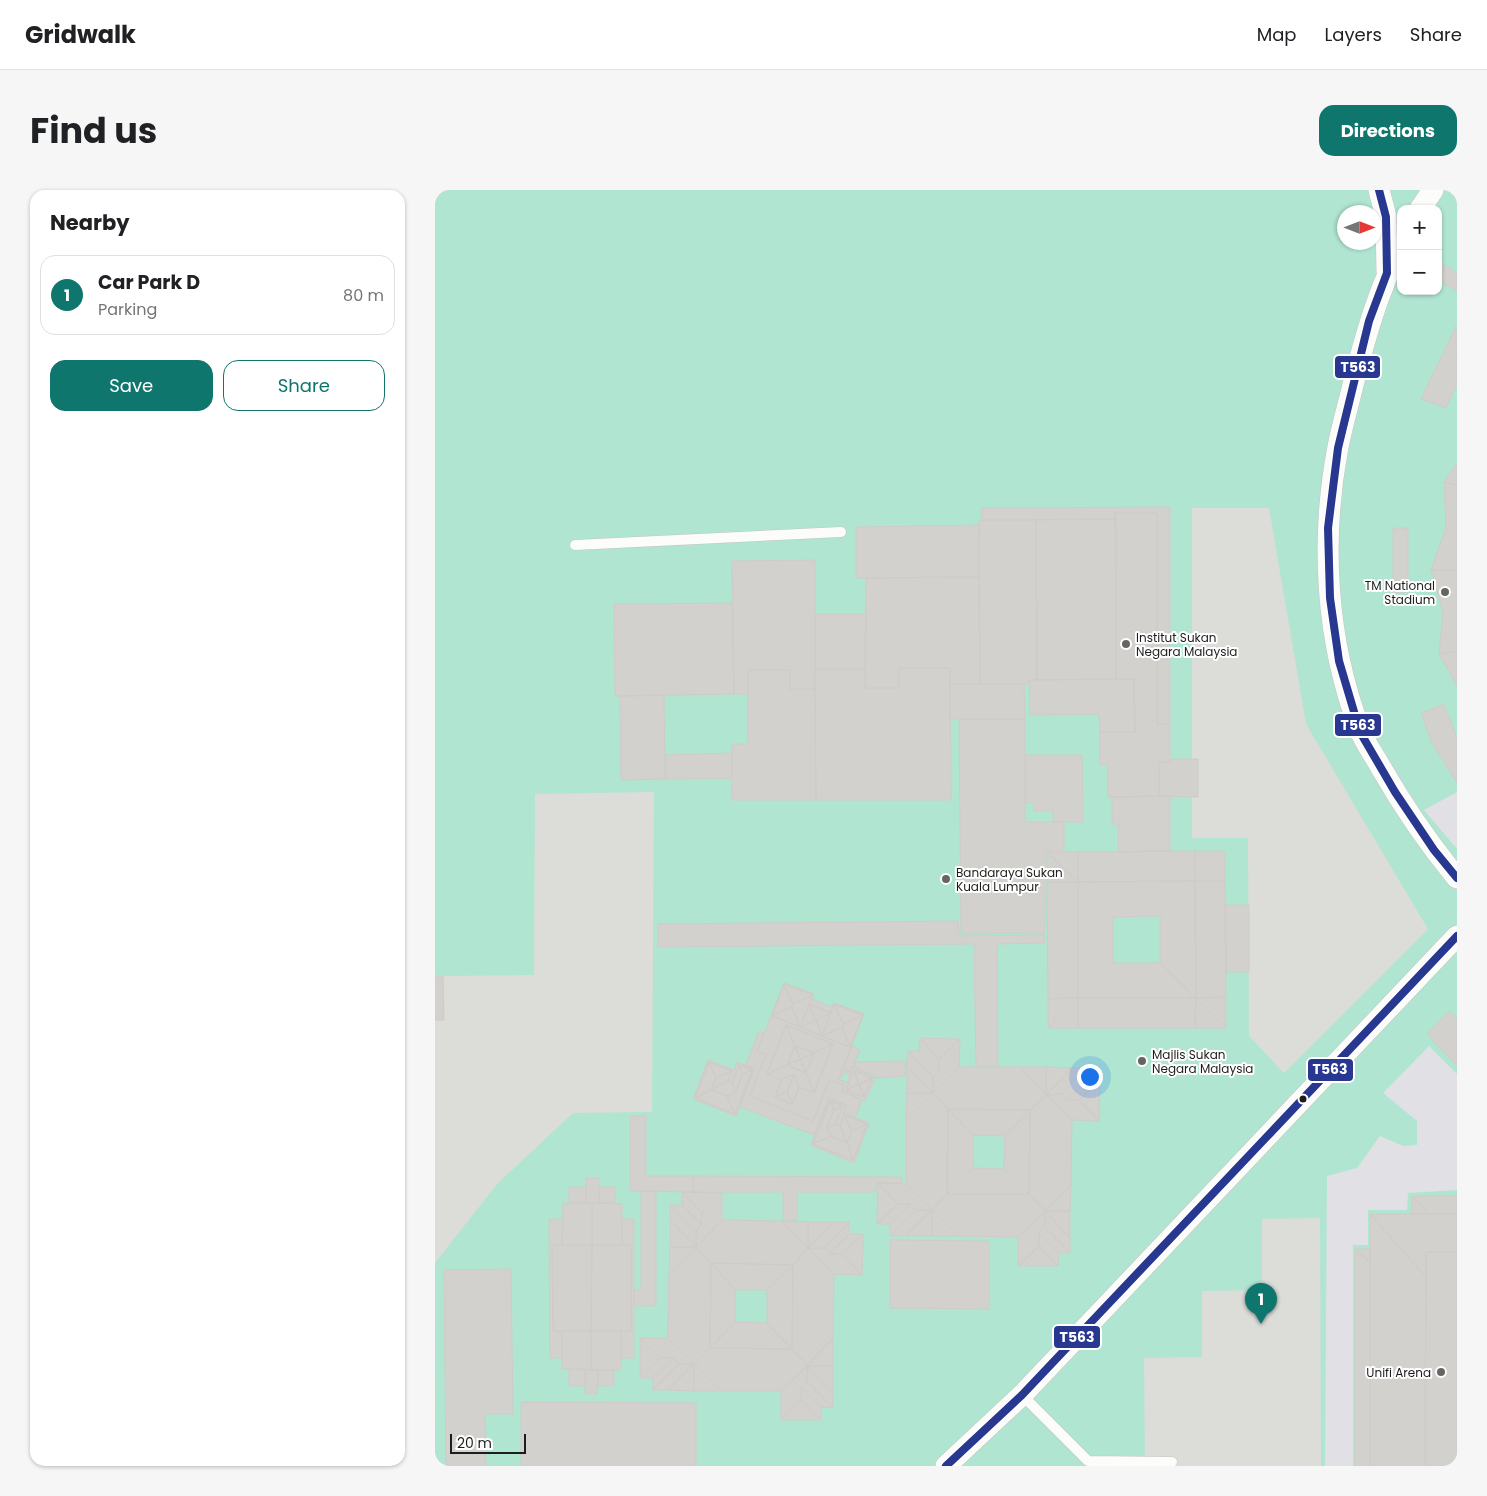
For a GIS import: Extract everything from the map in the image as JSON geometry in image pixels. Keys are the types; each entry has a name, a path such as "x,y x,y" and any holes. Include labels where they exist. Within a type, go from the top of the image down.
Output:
{"street":[{"path":"1379,190 1386,217 1387,274"},
{"path":"1423,205 1433,190"},
{"path":"1399,250 1387,274 1369,321 1338,448 1328,528 1330,598 1339,661 1361,732 1395,792 1434,850 1457,878"},
{"path":"946,1466 1022,1395 1457,936"}],"lane":[{"path":"575,545 841,532"},
{"path":"1022,1395 1089,1461 1172,1462"}],"green space":[{"name":"Bandaraya Sukan Kuala Lumpur","path":"435,190 1457,190 1457,1466 435,1466"}],"shaded area":[{"path":"1192,508 1269,508 1306,724 1428,929 1284,1073 1249,1036 1248,838 1192,838"},
{"path":"654,792 652,1112 573,1113 498,1183 435,1263 435,1020 444,1020 443,976 534,975 535,794"},
{"path":"1457,792 1457,849 1424,810"},
{"path":"1429,1046 1457,1074 1457,1190 1408,1193 1407,1210 1368,1210 1368,1245 1353,1245 1353,1466 1325,1466 1327,1176 1357,1168 1380,1136 1403,1146 1417,1145 1417,1121 1383,1093"},
{"path":"1320,1218 1321,1466 1145,1466 1144,1358 1202,1357 1202,1291 1262,1290 1262,1219"}],"building":[{"path":"1442,264 1457,273 1457,291 1442,282"},
{"path":"1456,326 1457,384 1446,408 1421,399"},
{"path":"1457,463 1457,485 1444,482"},
{"path":"1444,482 1457,485 1457,570 1431,570 1446,528"},
{"path":"1170,507 1170,724 1157,724 1157,513 1115,513 1116,519 982,520 981,508"},
{"path":"1115,513 1157,513 1157,724 1170,724 1170,762 1159,762 1159,796 1108,797 1108,765 1100,765 1100,732 1135,732 1134,679 1116,679"},
{"path":"1116,519 1116,679 1037,680 1036,520"},
{"path":"979,520 1036,520 1037,680 1029,680 1029,684 980,684"},
{"path":"979,525 979,577 856,578 856,527"},
{"path":"1393,528 1408,528 1408,593 1393,593"},
{"path":"815,560 815,689 790,689 790,670 748,670 748,694 734,694 732,561"},
{"path":"1431,570 1457,570 1457,651 1439,654 1443,612"},
{"path":"979,577 980,684 950,684 950,668 899,668 899,688 865,688 866,578"},
{"path":"732,603 734,694 615,696 614,604"},
{"path":"815,614 866,614 865,669 815,669"},
{"path":"1457,651 1457,686 1439,654"},
{"path":"899,668 950,668 951,800 816,800 815,669 865,669 865,688 899,688"},
{"path":"748,670 790,670 790,689 815,689 816,800 732,800 732,744 748,744"},
{"path":"1134,679 1135,732 1100,732 1099,714 1030,715 1029,680"},
{"path":"950,684 1024,684 1025,719 950,719"},
{"path":"664,695 665,779 621,780 620,696"},
{"path":"1444,704 1457,738 1457,783 1432,743 1421,713"},
{"path":"959,719 1025,719 1025,822 1064,822 1064,851 1045,851 1045,933 961,934"},
{"path":"732,753 732,778 665,779 665,755"},
{"path":"1025,755 1082,755 1083,822 1053,822 1053,811 1034,811 1034,803 1025,803"},
{"path":"1170,759 1198,759 1198,797 1159,796 1159,762 1170,762"},
{"path":"1170,796 1170,851 1118,852 1118,824 1112,824 1112,797"},
{"path":"1195,851 1225,851 1195,881"},
{"path":"1195,851 1195,881 1078,882 1078,852"},
{"path":"1225,851 1225,881 1195,881"},
{"path":"1047,852 1078,852 1078,882"},
{"path":"1047,852 1078,882 1047,882"},
{"path":"1195,881 1160,916 1113,917 1078,882"},
{"path":"1195,881 1196,998 1160,963 1160,916"},
{"path":"1195,881 1225,881 1226,997 1196,998"},
{"path":"1047,882 1078,882 1078,998 1048,998"},
{"path":"1078,882 1113,917 1113,963 1078,998"},
{"path":"1225,905 1249,905 1249,972 1226,972"},
{"path":"958,921 959,936 1045,935 1045,943 997,944 998,1066 976,1066 974,944 658,947 658,924"},
{"path":"1113,963 1160,963 1196,998 1078,998"},
{"path":"435,976 443,976 444,1020 435,1020"},
{"path":"784,983 814,994 812,999 832,1007 834,1003 864,1014 837,1083 829,1080 813,1121 750,1096 766,1054 757,1051","holes":["784,984 813,995 809,1004 831,1013 834,1004 863,1015 850,1047 772,1016","786,1025 833,1044 814,1093 799,1087 792,1104 775,1097 781,1080 767,1074"]},
{"path":"784,984 813,995 793,1004"},
{"path":"784,984 793,1004 792,1007 772,1016"},
{"path":"813,995 800,1027 792,1007 793,1004"},
{"path":"1226,997 1226,1028 1196,998"},
{"path":"1078,998 1078,1028 1048,1028"},
{"path":"1078,998 1048,1028 1048,999"},
{"path":"1078,998 1196,998 1195,1028 1078,1028"},
{"path":"1196,998 1226,1028 1195,1028"},
{"path":"809,1004 831,1013 816,1020"},
{"path":"834,1004 863,1015 843,1024"},
{"path":"834,1004 843,1024 842,1027 822,1036"},
{"path":"809,1005 816,1020 800,1027"},
{"path":"792,1007 800,1027 772,1016"},
{"path":"1450,1011 1457,1018 1457,1066 1427,1034"},
{"path":"831,1013 822,1036 816,1020"},
{"path":"863,1015 850,1047 842,1027 843,1024"},
{"path":"816,1020 822,1036 800,1027"},
{"path":"786,1025 833,1044 814,1053 795,1046"},
{"path":"786,1025 795,1046 787,1065 767,1074"},
{"path":"842,1027 850,1047 822,1036"},
{"path":"759,1031 764,1033 757,1051 766,1054 750,1096 813,1121 829,1080 844,1085 842,1091 862,1100 855,1118 844,1113 846,1105 829,1098 814,1135 740,1107 754,1069 746,1065"},
{"path":"920,1038 960,1039 939,1059"},
{"path":"920,1038 939,1059 939,1071 919,1051"},
{"path":"960,1039 959,1067 933,1093 933,1077 939,1071 939,1059"},
{"path":"833,1044 814,1093 806,1073 814,1053"},
{"path":"795,1046 814,1053 800,1059"},
{"path":"795,1046 800,1059 787,1065"},
{"path":"852,1046 860,1050 850,1072 843,1069"},
{"path":"908,1051 919,1051 939,1071 933,1077"},
{"path":"908,1051 933,1077 933,1093 907,1066"},
{"path":"814,1053 806,1073 800,1059"},
{"path":"800,1059 806,1073 787,1065"},
{"path":"708,1060 734,1070 737,1062 754,1069 736,1116 693,1099","holes":["709,1062 732,1071 728,1081 732,1083 739,1065 752,1070 735,1114 695,1098"]},
{"path":"906,1061 905,1076 875,1078 854,1067 856,1062"},
{"path":"709,1062 732,1071 716,1078"},
{"path":"709,1062 716,1078 711,1090 695,1098"},
{"path":"739,1065 752,1070 743,1074"},
{"path":"739,1065 743,1074 736,1092 732,1083"},
{"path":"787,1065 806,1073 814,1093 799,1087 794,1074 781,1080 767,1074"},
{"path":"852,1066 876,1076 865,1101 842,1091 844,1085 837,1083 843,1069 850,1072","holes":["854,1070 872,1078 864,1097 846,1090","844,1073 850,1075 847,1083 840,1080"]},
{"path":"907,1066 933,1093 907,1093"},
{"path":"959,1067 1019,1067 1046,1095 1030,1110 948,1109 933,1093"},
{"path":"1019,1067 1046,1067 1046,1095"},
{"path":"1046,1067 1072,1068 1046,1095"},
{"path":"1072,1068 1087,1068 1061,1094 1046,1095"},
{"path":"1087,1068 1087,1080 1067,1100 1061,1094"},
{"path":"752,1070 735,1114 727,1096 736,1092 743,1074"},
{"path":"854,1070 872,1078 859,1084"},
{"path":"854,1070 859,1084 846,1090"},
{"path":"732,1071 728,1081 711,1090 716,1078"},
{"path":"794,1074 799,1087 792,1104 787,1092"},
{"path":"794,1074 787,1092 775,1097 781,1080"},
{"path":"872,1078 864,1097 859,1084"},
{"path":"1087,1080 1100,1080 1079,1100 1067,1100"},
{"path":"1100,1080 1099,1121 1079,1100"},
{"path":"728,1081 732,1083 736,1092 727,1096 711,1090"},
{"path":"859,1084 864,1097 846,1090"},
{"path":"711,1090 727,1096 735,1114 695,1098"},
{"path":"787,1092 792,1104 775,1097"},
{"path":"907,1093 933,1093 906,1120"},
{"path":"933,1093 948,1109 947,1194 932,1210 906,1184 906,1120"},
{"path":"1061,1094 1067,1100 1079,1100 1099,1121 1072,1120 1046,1095"},
{"path":"1046,1095 1072,1120 1071,1184 1045,1211 1029,1194 1030,1110"},
{"path":"829,1098 846,1105 844,1113 869,1123 854,1163 811,1145","holes":["830,1101 843,1106 835,1124 840,1125 844,1115 867,1124 853,1160 813,1144"]},
{"path":"830,1101 843,1106 834,1110"},
{"path":"830,1101 834,1110 827,1127 831,1136 813,1144"},
{"path":"843,1106 835,1124 827,1127 834,1110"},
{"path":"948,1109 1030,1110 1005,1136 973,1135"},
{"path":"948,1109 973,1135 973,1168 947,1194"},
{"path":"1030,1110 1029,1194 1004,1169 1005,1136"},
{"path":"844,1115 852,1131 847,1143 840,1125"},
{"path":"844,1115 867,1124 852,1131"},
{"path":"630,1116 646,1116 646,1176 693,1176 693,1192 630,1191"},
{"path":"835,1124 840,1125 847,1143 831,1136 827,1127"},
{"path":"867,1124 853,1160 847,1143 852,1131"},
{"path":"831,1136 847,1143 853,1160 813,1144"},
{"path":"973,1168 1004,1169 1029,1194 947,1194"},
{"path":"693,1176 902,1177 902,1183 876,1183 876,1192 797,1192 797,1220 783,1220 783,1192 693,1192"},
{"path":"586,1178 599,1178 599,1203 586,1203"},
{"path":"878,1183 906,1184 932,1210 916,1210 910,1204 898,1204"},
{"path":"878,1183 898,1204 877,1224"},
{"path":"1071,1184 1070,1211 1045,1211"},
{"path":"569,1187 586,1187 586,1203 569,1203"},
{"path":"599,1187 615,1187 615,1203 599,1203"},
{"path":"641,1191 656,1191 656,1306 634,1306 634,1290 641,1290"},
{"path":"682,1192 722,1193 702,1213"},
{"path":"682,1192 702,1213 701,1225 682,1205"},
{"path":"722,1193 722,1220 696,1247 696,1231 701,1225 702,1213"},
{"path":"947,1194 1029,1194 1045,1211 1018,1237 958,1236 932,1210"},
{"path":"1412,1196 1457,1196 1457,1214 1429,1214"},
{"path":"1412,1196 1429,1214 1412,1214"},
{"path":"563,1203 592,1203 592,1245 562,1245"},
{"path":"592,1203 622,1204 622,1245 592,1245"},
{"path":"898,1204 910,1204 890,1224 877,1224"},
{"path":"910,1204 916,1210 890,1236 890,1224"},
{"path":"670,1205 682,1205 701,1225 696,1231"},
{"path":"670,1205 696,1231 696,1247 670,1220"},
{"path":"916,1210 932,1210 905,1236 890,1236"},
{"path":"932,1210 932,1236 905,1236"},
{"path":"932,1210 958,1236 932,1236"},
{"path":"1045,1211 1070,1211 1070,1238"},
{"path":"1045,1211 1070,1238 1070,1253 1045,1227"},
{"path":"1045,1211 1045,1227 1039,1233 1039,1246 1018,1266 1018,1237"},
{"path":"1370,1214 1457,1214 1457,1252 1426,1252 1426,1277"},
{"path":"1370,1214 1426,1277 1425,1466 1370,1466"},
{"path":"549,1219 563,1219 562,1245 552,1245 553,1331 562,1331 562,1358 550,1358"},
{"path":"622,1219 634,1219 634,1358 621,1358 621,1331 631,1331 631,1245 622,1245"},
{"path":"670,1220 696,1247 670,1247"},
{"path":"722,1220 781,1221 808,1248 793,1265 711,1263 696,1247"},
{"path":"781,1221 808,1222 808,1248"},
{"path":"808,1222 835,1222 808,1248"},
{"path":"835,1222 849,1222 824,1248 808,1248"},
{"path":"849,1222 849,1234 830,1254 824,1248"},
{"path":"1045,1227 1070,1253 1059,1253 1039,1233"},
{"path":"1039,1233 1059,1253 1058,1266 1039,1246"},
{"path":"849,1234 863,1234 842,1254 830,1254"},
{"path":"863,1234 862,1275 842,1254"},
{"path":"890,1240 989,1241 989,1309 890,1308"},
{"path":"552,1245 592,1245 591,1331 553,1331"},
{"path":"592,1245 631,1245 631,1331 591,1331"},
{"path":"1039,1246 1058,1266 1018,1266"},
{"path":"670,1247 696,1247 669,1274"},
{"path":"696,1247 711,1263 710,1348 694,1364 668,1338 669,1274"},
{"path":"808,1248 834,1274 833,1338 807,1365 792,1349 793,1265"},
{"path":"808,1248 824,1248 830,1254 842,1254 862,1275 834,1274"},
{"path":"1355,1249 1370,1249 1370,1262"},
{"path":"1355,1249 1370,1262 1370,1466 1355,1466"},
{"name":"Unifi Arena","path":"1426,1252 1457,1252 1457,1466 1425,1466"},
{"path":"711,1263 793,1265 767,1290 735,1290"},
{"path":"711,1263 735,1290 735,1322 710,1348"},
{"path":"793,1265 792,1349 767,1323 767,1290"},
{"path":"511,1269 513,1414 485,1414 486,1466 446,1466 444,1270"},
{"path":"735,1322 767,1323 792,1349 710,1348"},
{"path":"562,1331 591,1331 591,1370 562,1369"},
{"path":"591,1331 621,1331 621,1370 591,1370"},
{"path":"640,1338 668,1338 694,1364 678,1364 673,1358 660,1358"},
{"path":"640,1338 660,1358 640,1378"},
{"path":"833,1338 833,1366 807,1366"},
{"path":"710,1348 792,1349 807,1365 781,1391 721,1391 694,1364"},
{"path":"660,1358 673,1358 653,1378 640,1378"},
{"path":"673,1358 678,1364 653,1390 653,1378"},
{"path":"678,1364 694,1364 667,1390 653,1390"},
{"path":"694,1364 694,1391 667,1390"},
{"path":"694,1364 721,1391 694,1391"},
{"path":"807,1366 807,1381 801,1387 801,1400 781,1420 781,1391"},
{"path":"807,1366 833,1392 833,1408 807,1381"},
{"path":"807,1366 833,1366 833,1392"},
{"path":"569,1369 585,1369 585,1386 569,1386"},
{"path":"585,1369 598,1370 597,1394 585,1394"},
{"path":"598,1370 614,1370 614,1386 598,1386"},
{"path":"807,1381 833,1408 821,1407 801,1387"},
{"path":"801,1387 821,1407 821,1420 801,1400"},
{"path":"801,1400 821,1420 781,1420"},
{"path":"521,1402 696,1403 696,1466 521,1466"}],"transit line":[{"name":"T563","path":"1379,190 1386,217 1387,273 1369,321 1338,448 1328,528 1330,598 1339,661 1360,732 1395,792 1434,850 1457,878"},
{"name":"T563","path":"946,1466 1022,1395 1457,936"}],"place":[{"name":"TM National Stadium","path":"1445,592"},
{"name":"Institut Sukan Negara Malaysia","path":"1126,644"},
{"name":"Bandaraya Sukan Kuala Lumpur","path":"946,879"},
{"name":"Majlis Sukan Negara Malaysia","path":"1142,1061"},
{"name":"Car Park D","path":"1261,1324"},
{"name":"Unifi Arena","path":"1441,1372"}]}
